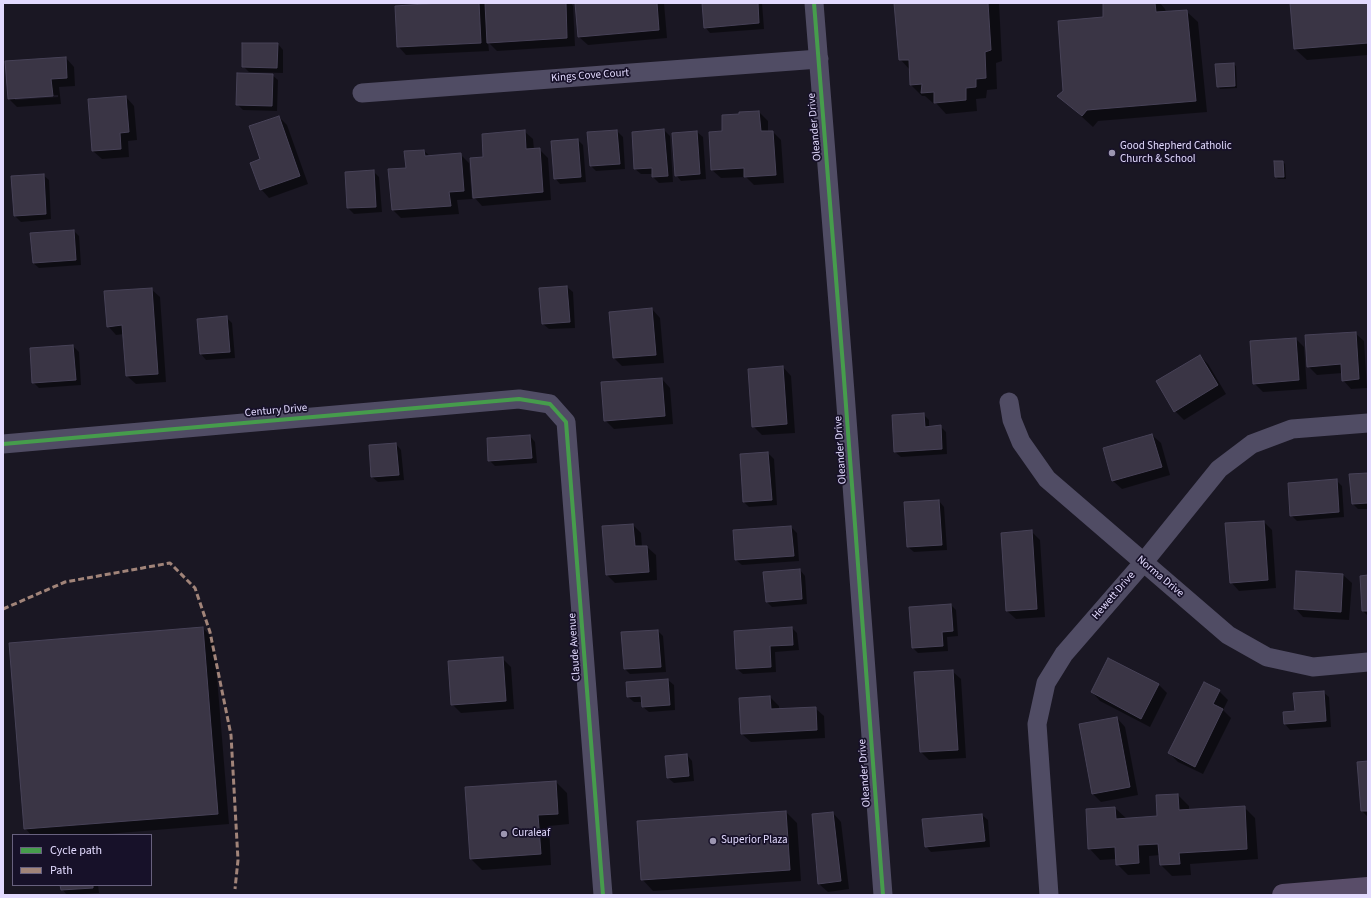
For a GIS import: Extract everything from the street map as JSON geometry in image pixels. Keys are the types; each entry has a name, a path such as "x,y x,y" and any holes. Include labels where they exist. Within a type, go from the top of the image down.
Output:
{"main road":[{"path":"1283,895 1368,888"}],"street":[{"name":"Oleander Drive","path":"814,3 846,397 883,895"},
{"name":"Kings Cove Court","path":"362,93 819,59"},
{"name":"Century Drive","path":"3,444 519,399 550,404"},
{"name":"Norma Drive","path":"1009,402 1012,420 1020,442 1047,479 1228,635 1267,657 1313,667 1368,662"},
{"name":"Claude Avenue","path":"550,404 566,422 603,895"},
{"name":"Hewett Drive","path":"1049,895 1037,724 1046,683 1064,654 1143,563 1219,469 1252,444 1292,429 1368,423"}],"building":[{"path":"440,3 479,3 481,43 397,47 395,6"},
{"path":"485,3 566,3 567,38 487,43"},
{"path":"575,3 657,3 659,30 578,37"},
{"path":"702,3 758,3 759,23 704,28"},
{"path":"894,3 988,3 991,50 985,52 986,78 976,79 976,87 966,88 966,100 934,103 934,92 921,93 922,84 910,85 909,60 899,60"},
{"path":"1103,3 1155,3 1156,12 1187,10 1196,101 1087,110 1082,116 1057,96 1063,91 1058,21 1103,17"},
{"path":"1290,3 1368,3 1368,43 1294,49"},
{"path":"242,43 278,43 277,68 242,67"},
{"path":"66,57 67,78 51,79 53,96 8,99 5,61"},
{"path":"1234,63 1235,86 1217,87 1215,64"},
{"path":"237,73 273,74 272,106 236,105"},
{"path":"126,96 129,132 120,133 121,149 92,151 88,99"},
{"path":"759,111 761,131 773,131 776,175 744,177 744,168 711,170 709,132 722,131 722,115"},
{"path":"279,116 300,176 260,190 250,163 260,159 249,126"},
{"path":"664,129 668,176 652,177 652,168 634,169 632,132"},
{"path":"525,130 526,149 540,148 543,192 473,198 470,158 483,157 482,134"},
{"path":"617,130 620,164 590,166 587,132"},
{"path":"697,131 700,174 675,176 672,133"},
{"path":"578,139 581,177 554,179 551,141"},
{"path":"424,150 425,156 461,153 464,191 449,192 451,206 392,210 388,169 406,168 404,151"},
{"path":"1274,161 1283,161 1284,177 1275,177"},
{"path":"374,170 376,207 347,208 345,172"},
{"path":"44,174 46,214 14,216 11,176"},
{"path":"74,230 76,260 33,263 30,233"},
{"path":"567,286 570,322 542,324 539,288"},
{"path":"152,288 158,374 126,376 122,325 107,327 104,291"},
{"path":"652,308 656,355 613,358 609,312"},
{"path":"227,316 230,352 200,354 197,319"},
{"path":"1356,332 1359,379 1342,381 1341,364 1307,367 1305,335"},
{"path":"1296,338 1299,380 1253,384 1250,341"},
{"path":"73,345 76,380 32,383 30,348"},
{"path":"1200,355 1218,385 1174,412 1156,381"},
{"path":"783,366 787,424 752,427 748,369"},
{"path":"662,378 665,416 604,421 601,382"},
{"path":"924,413 925,427 941,425 942,449 894,452 892,415"},
{"path":"1152,434 1162,467 1112,481 1103,448"},
{"path":"530,435 532,458 488,461 487,438"},
{"path":"396,443 399,475 371,477 369,445"},
{"path":"768,452 772,500 743,502 740,454"},
{"path":"1368,473 1368,503 1352,504 1349,474"},
{"path":"1337,479 1339,512 1290,516 1288,483"},
{"path":"939,500 942,545 907,547 904,502"},
{"path":"1264,521 1268,580 1230,583 1225,523"},
{"path":"633,524 635,546 647,546 649,572 606,575 602,526"},
{"path":"791,526 794,556 735,560 733,530"},
{"path":"1032,530 1037,609 1006,611 1001,533"},
{"path":"800,569 802,599 766,602 763,572"},
{"path":"1296,571 1343,574 1341,612 1294,609"},
{"path":"1368,575 1368,611 1362,611 1360,576"},
{"path":"951,604 953,631 942,632 943,646 912,648 909,607"},
{"path":"203,627 218,814 24,829 9,643"},
{"path":"792,627 793,645 770,646 771,667 736,669 734,631"},
{"path":"658,630 661,667 624,669 621,632"},
{"path":"503,657 506,701 451,705 448,661"},
{"path":"1108,658 1159,684 1141,719 1091,692"},
{"path":"953,670 958,750 920,752 914,672"},
{"path":"668,679 670,705 642,707 641,696 627,697 626,682"},
{"path":"1204,682 1220,690 1213,704 1223,709 1195,767 1168,753"},
{"path":"1324,691 1326,721 1284,724 1283,712 1295,711 1293,693"},
{"path":"770,696 771,709 816,707 817,730 741,734 739,698"},
{"path":"1117,717 1130,787 1092,794 1079,724"},
{"path":"687,754 689,776 667,778 665,756"},
{"path":"1368,761 1368,811 1361,811 1357,762"},
{"name":"Curaleaf","path":"556,781 558,814 538,815 541,854 470,859 465,787"},
{"path":"1178,794 1179,810 1245,806 1247,849 1179,853 1180,864 1160,865 1158,844 1138,845 1139,863 1116,865 1115,847 1088,849 1086,809 1115,807 1116,819 1157,816 1156,795"},
{"path":"786,811 790,870 641,880 637,821"},
{"path":"833,812 841,881 818,884 812,814"},
{"path":"982,814 985,841 925,847 922,819"},
{"path":"60,886 93,886 93,888 61,890"}],"marked path":[{"path":"3,609 65,582 170,563 195,588 210,632 231,735 238,860 235,889"}],"cycle path":[{"path":"814,3 883,895"},
{"path":"3,444 519,399 550,404 566,422 603,895"}],"place":[{"name":"Good Shepherd Catholic Church & School","path":"1112,153"},
{"name":"Curaleaf","path":"504,834"},
{"name":"Superior Plaza","path":"713,841"}]}
